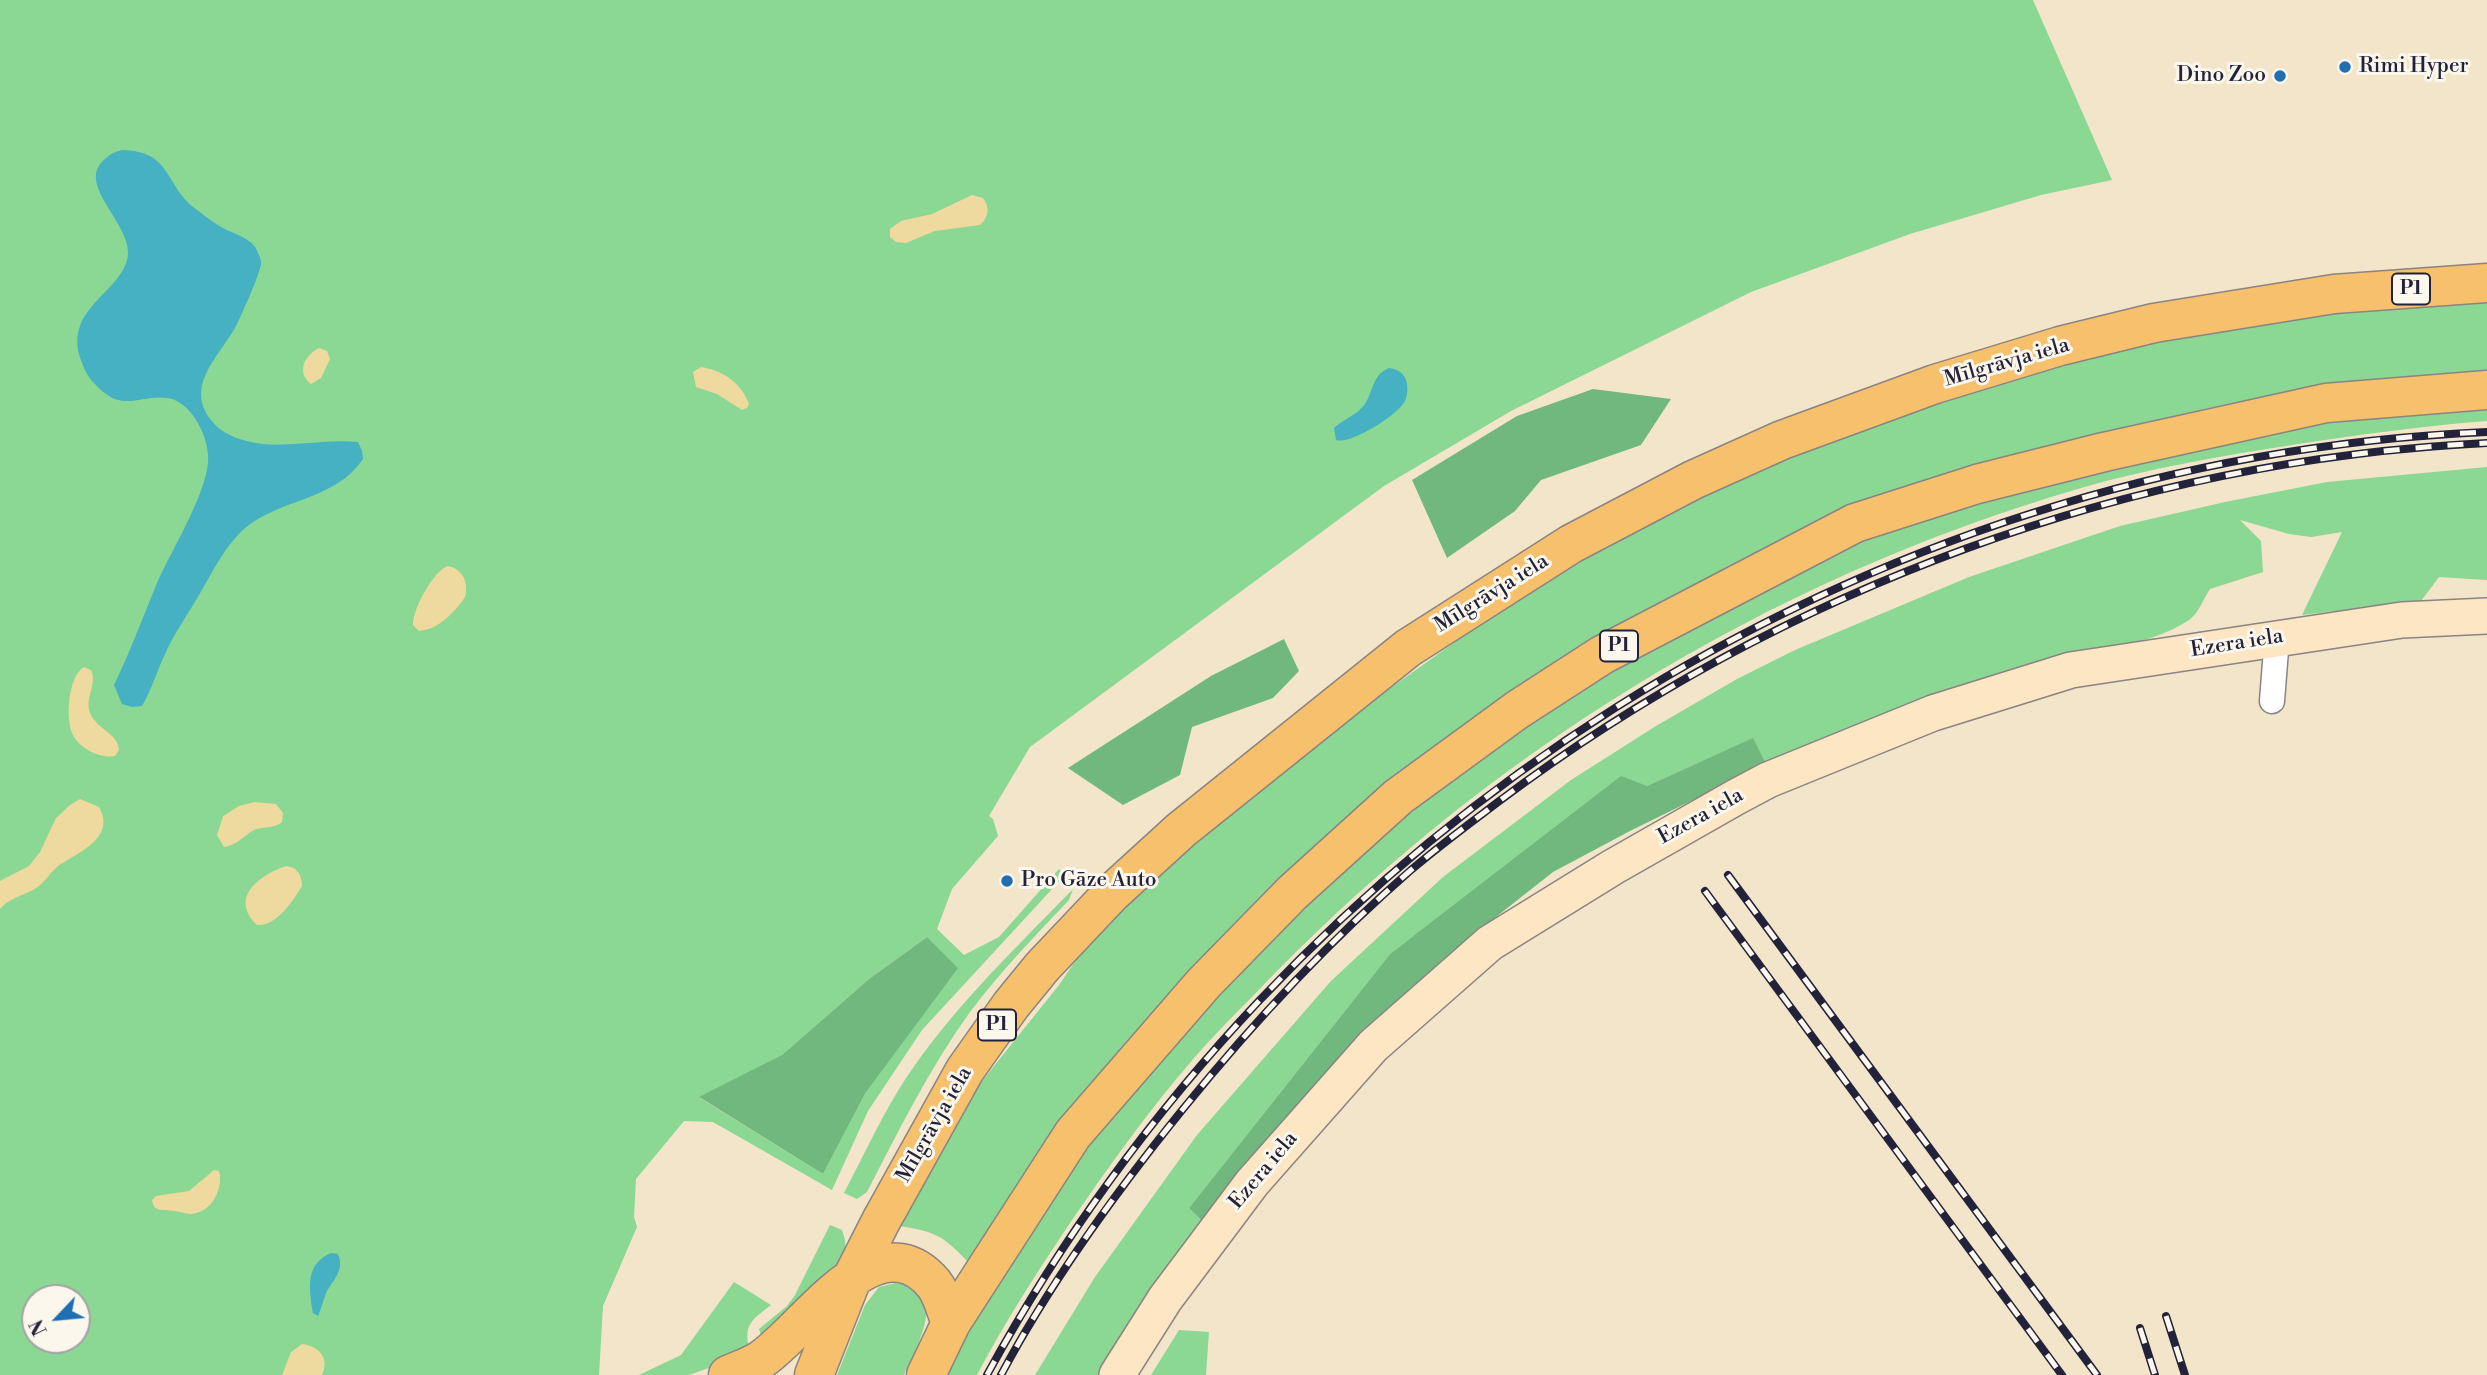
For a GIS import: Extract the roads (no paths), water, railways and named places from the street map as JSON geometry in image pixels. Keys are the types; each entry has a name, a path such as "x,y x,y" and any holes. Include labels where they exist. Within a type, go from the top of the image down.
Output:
{"main road":[{"name":"Mīlgrāvja iela","path":"814,1375 853,1276 965,1070 1011,1005 1082,923 1181,830 1408,648 1571,544 1693,480 1782,440 1935,384 2060,346 2154,323 2334,294 2487,283"},
{"name":"P1","path":"926,1375 951,1323 1073,1134 1204,983 1292,892 1398,797 1517,709 1602,655 1855,523 1977,484 2104,452 2326,403 2487,390"},
{"path":"728,1375 762,1360 853,1276 880,1262 913,1265 935,1286 951,1323"}],"street":[{"name":"Ezera iela","path":"1117,1375 1165,1299 1252,1183 1373,1046 1490,943 1613,867 1768,780 1922,717 2071,670 2402,620 2487,616"},
{"path":"2272,701 2277,637"}],"water":[{"path":"123,150 139,152 159,162 193,207 219,226 249,241 260,258 258,274 239,321 207,371 203,383 201,395 211,420 227,434 262,444 358,442 363,459 338,483 258,519 236,537 217,563 173,639 142,706 132,707 122,704 114,685 157,583 197,501 208,455 201,429 184,406 168,398 122,401 113,398 92,381 81,360 77,342 80,326 96,301 117,279 128,254 127,242 101,194 96,173 106,158"},
{"path":"1389,368 1399,371 1407,382 1407,396 1401,407 1362,434 1336,440 1334,428 1362,408 1376,379"},
{"path":"331,1253 338,1254 339,1270 326,1293 318,1316 313,1313 312,1308 311,1276 317,1263"}],"railway":[{"path":"987,1375 1111,1178 1259,1001 1428,843 1615,708 1817,598 2031,513 2256,458 2487,432"},
{"path":"1001,1375 1085,1238 1133,1173 1209,1077 1292,985 1380,897 1422,861 1498,802 1608,726 1723,658 1842,599 1966,549 2093,508 2222,476 2354,455 2487,443"},
{"path":"1728,875 2097,1375"},
{"path":"1705,891 2062,1375"},
{"path":"2166,1316 2185,1375"},
{"path":"2140,1328 2155,1375"}],"place":[{"name":"Rimi Hyper","path":"2345,67"},
{"name":"Dino Zoo","path":"2280,76"},
{"name":"Pro Gāze Auto","path":"1007,881"}]}
